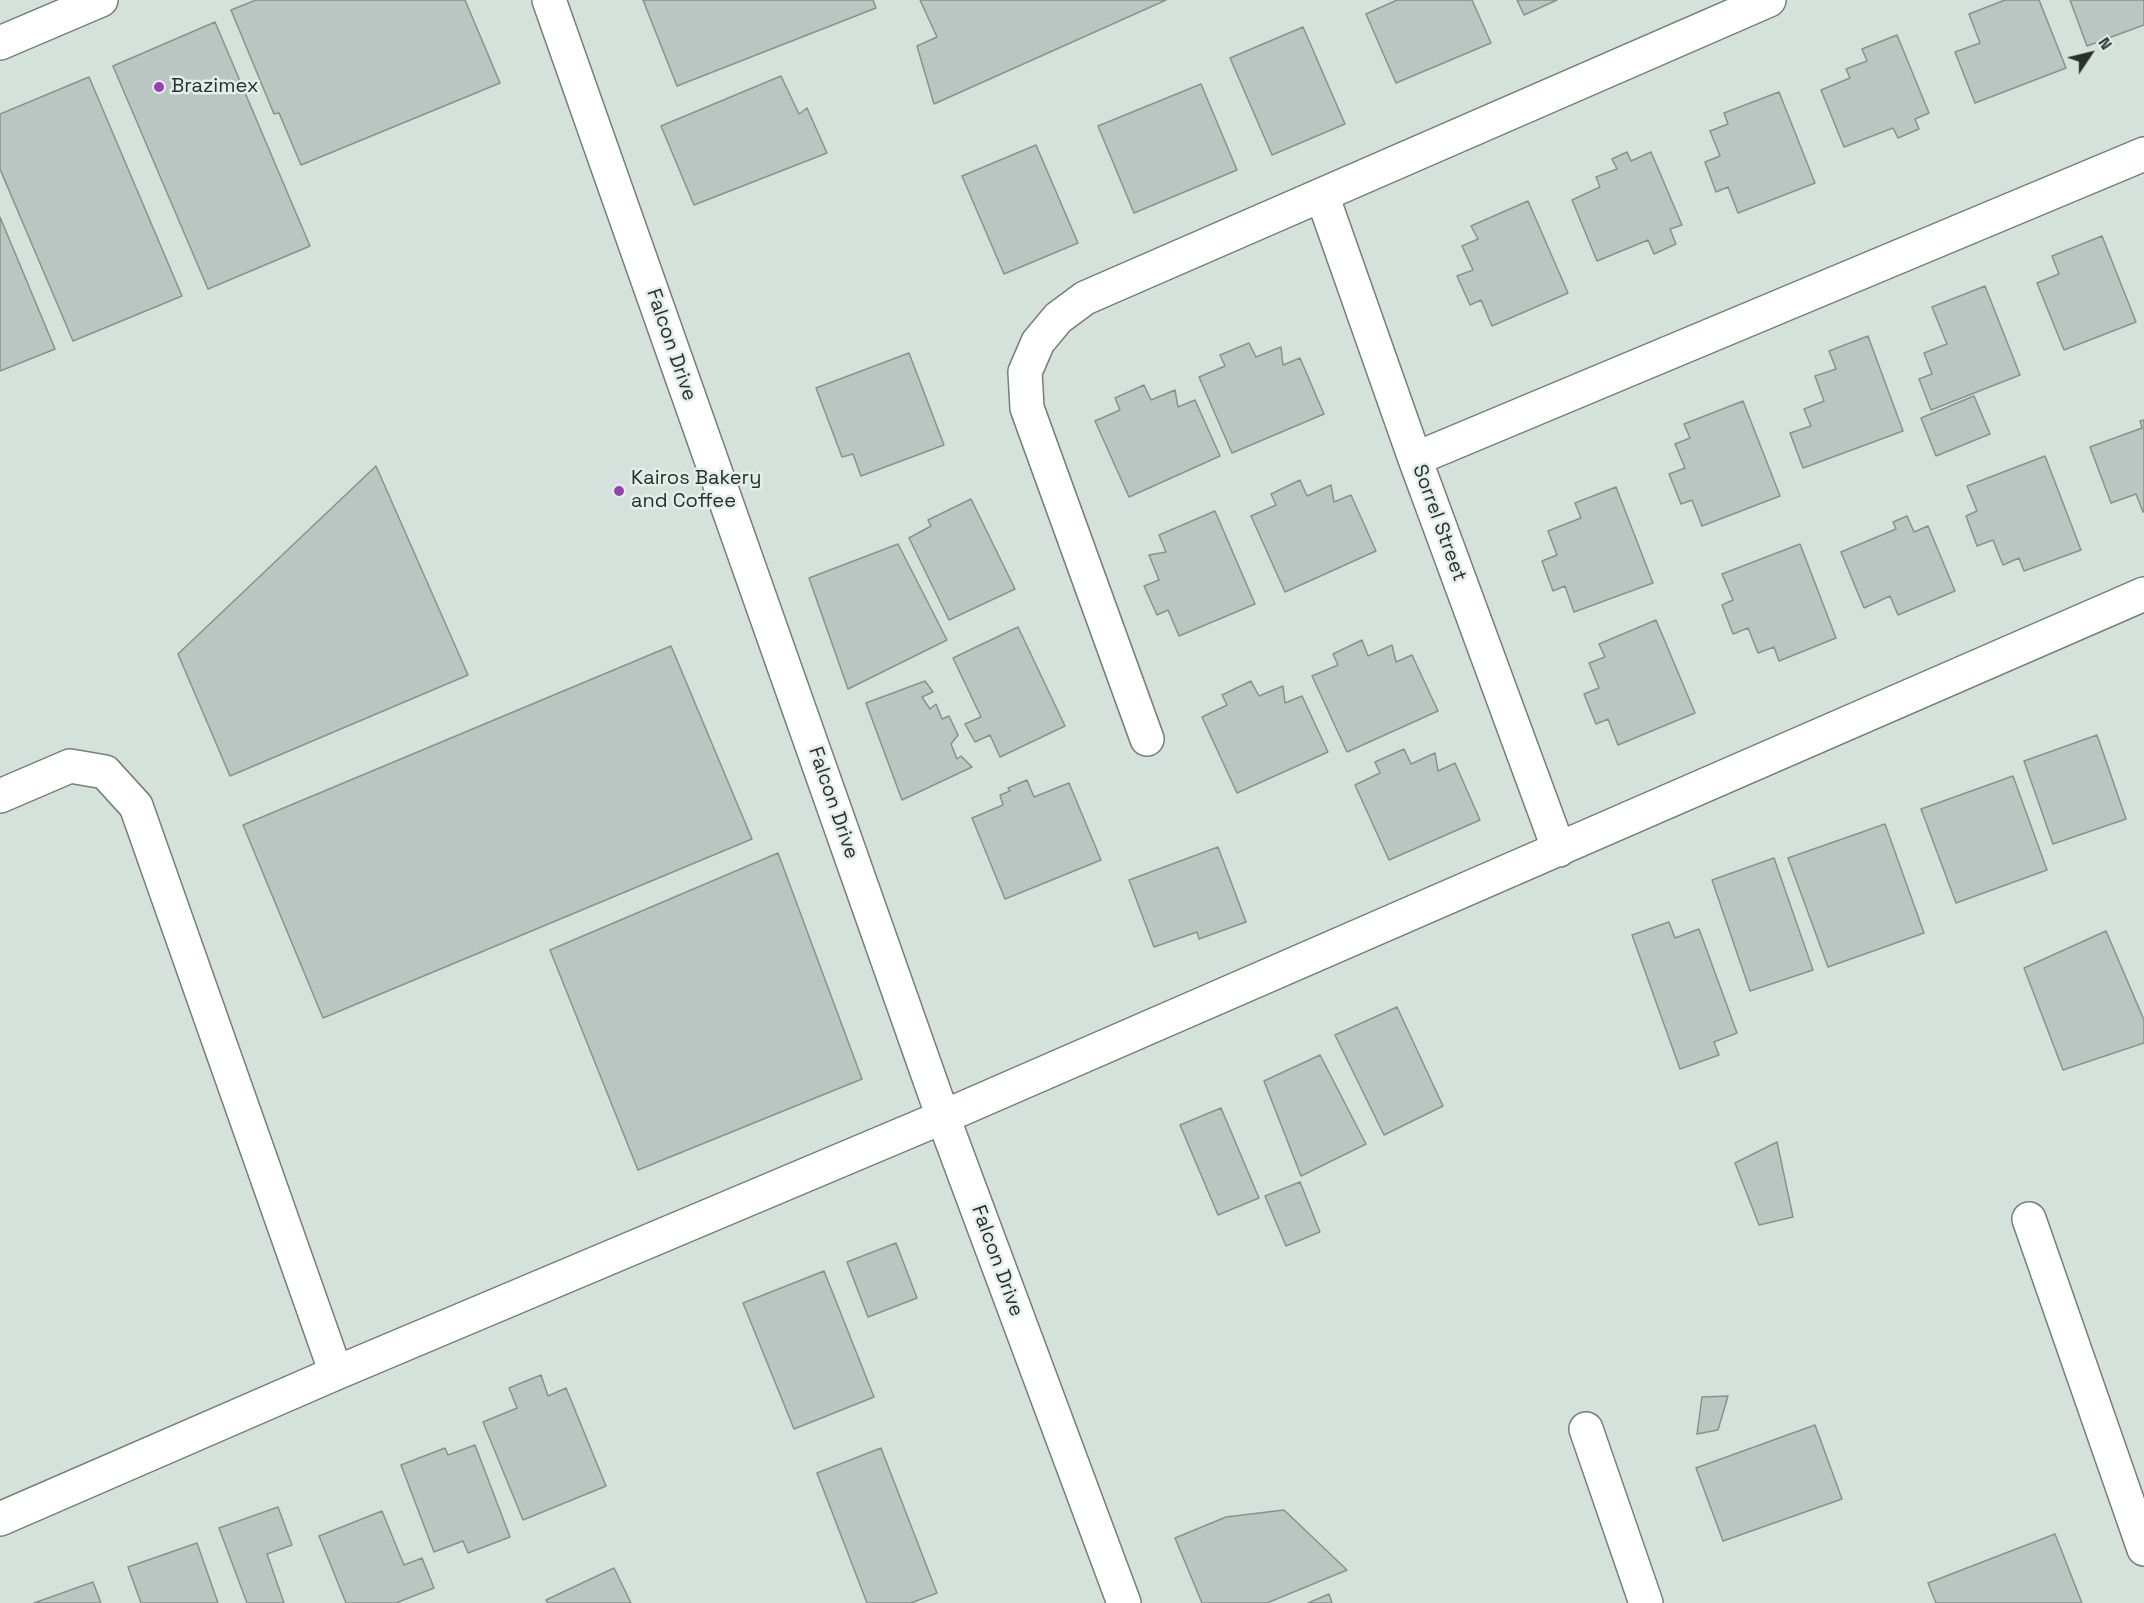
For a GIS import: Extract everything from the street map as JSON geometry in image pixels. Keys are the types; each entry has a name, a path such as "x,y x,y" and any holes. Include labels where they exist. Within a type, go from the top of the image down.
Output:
{"street":[{"path":"0,42 101,0"},
{"name":"Falcon Drive","path":"549,0 943,1117 1124,1603"},
{"path":"1147,739 1027,408 1025,372 1038,342 1058,318 1085,298 1769,0"},
{"path":"1415,459 2144,154"},
{"name":"Sorrel Street","path":"1322,195 1415,459 1558,850"},
{"path":"0,1519 336,1373 943,1117 2144,594"},
{"path":"0,796 70,766 105,772 136,806 336,1373"},
{"path":"2029,1219 2144,1549"},
{"path":"1586,1429 1646,1603"}],"building":[{"path":"256,0 465,0 500,83 301,165 279,113 274,114 231,10"},
{"path":"643,0 873,0 876,8 677,86"},
{"path":"920,0 1166,0 934,104 917,46 937,37"},
{"path":"1397,0 1472,0 1491,43 1396,83 1366,14"},
{"path":"1517,0 1557,0 1524,15"},
{"path":"2005,0 2039,0 2066,68 1975,103 1955,52 1980,43 1969,14"},
{"path":"2070,0 2144,0 2144,25 2087,46"},
{"path":"215,22 310,246 208,289 113,66"},
{"path":"1303,27 1345,124 1272,155 1230,58"},
{"path":"1897,35 1929,113 1915,119 1919,129 1898,138 1893,128 1844,147 1821,90 1850,78 1846,69 1867,61 1862,49"},
{"path":"781,76 799,114 807,108 827,153 694,205 661,126"},
{"path":"89,77 182,296 73,341 0,169 0,114"},
{"path":"1201,84 1237,170 1134,213 1098,126"},
{"path":"1779,92 1815,183 1738,213 1728,187 1716,192 1705,162 1720,156 1710,131 1728,124 1724,113"},
{"path":"1036,145 1078,243 1004,274 962,176"},
{"path":"1627,152 1631,161 1651,152 1682,225 1670,229 1676,244 1654,254 1648,240 1597,261 1572,200 1600,187 1596,177 1617,169 1612,159"},
{"path":"1528,201 1568,293 1492,326 1481,300 1470,305 1457,276 1473,270 1462,246 1478,239 1471,226"},
{"path":"0,217 55,349 0,371"},
{"path":"2102,236 2136,322 2064,350 2037,283 2059,274 2052,256"},
{"path":"1985,286 2020,375 1931,410 1919,379 1932,374 1924,353 1947,344 1932,307"},
{"path":"1868,336 1903,431 1803,468 1790,433 1811,426 1804,409 1824,401 1815,376 1836,369 1829,351"},
{"path":"1249,343 1256,357 1281,347 1283,365 1300,358 1324,414 1232,453 1199,377 1225,366 1220,355"},
{"path":"909,353 944,445 861,476 853,454 842,457 816,388"},
{"path":"1144,385 1151,400 1175,390 1178,407 1195,400 1220,456 1129,497 1095,421 1120,410 1115,398"},
{"path":"1974,396 1990,434 1936,456 1921,418"},
{"path":"1743,401 1780,496 1702,526 1692,500 1681,504 1669,474 1685,468 1675,444 1690,438 1684,424"},
{"path":"2144,420 2143,512 2136,494 2111,503 2090,447 2142,428 2140,421"},
{"path":"2045,456 2081,550 2024,571 2019,558 2003,565 1993,540 1977,546 1966,516 1977,511 1967,486"},
{"path":"376,466 468,675 230,776 178,654"},
{"path":"1300,480 1307,496 1331,485 1334,502 1351,495 1376,551 1285,592 1251,516 1276,505 1271,494"},
{"path":"1616,487 1653,583 1574,612 1565,586 1553,591 1542,561 1557,555 1548,531 1581,518 1575,503"},
{"path":"971,499 1015,589 949,620 909,538 931,526 928,520"},
{"path":"1215,511 1255,604 1179,636 1168,610 1157,615 1144,586 1159,580 1149,555 1166,552 1159,535"},
{"path":"1907,516 1914,532 1928,526 1955,591 1898,615 1890,596 1864,608 1841,552 1896,529 1893,522"},
{"path":"898,544 947,640 848,689 809,578"},
{"path":"1800,544 1836,638 1779,661 1774,647 1758,653 1748,628 1733,634 1722,605 1733,600 1722,574"},
{"path":"1656,620 1695,713 1618,745 1608,719 1596,724 1584,694 1599,688 1589,663 1605,657 1599,644"},
{"path":"1018,627 1065,726 1000,757 990,735 975,742 965,724 981,717 953,658"},
{"path":"1362,640 1368,656 1392,645 1396,662 1412,655 1438,711 1347,752 1312,676 1338,665 1333,654"},
{"path":"671,646 752,839 323,1018 243,825"},
{"path":"925,681 933,692 922,697 930,709 936,704 942,719 949,716 958,735 951,744 957,759 961,756 972,767 902,800 866,703"},
{"path":"1251,681 1259,696 1283,686 1285,703 1302,696 1328,752 1237,793 1202,717 1227,705 1222,695"},
{"path":"2097,735 2126,819 2053,844 2024,761"},
{"path":"1404,749 1411,764 1435,753 1438,771 1455,763 1480,820 1389,860 1355,785 1380,773 1375,762"},
{"path":"2013,776 2047,870 1956,903 1921,809"},
{"path":"1027,780 1034,797 1069,783 1101,860 1005,899 972,818 1003,805 1000,795 1010,791 1008,788"},
{"path":"1885,824 1924,933 1828,967 1788,858"},
{"path":"1218,847 1246,922 1199,939 1197,932 1154,947 1129,880"},
{"path":"778,853 862,1079 638,1170 550,950"},
{"path":"1774,858 1813,970 1750,991 1712,880"},
{"path":"1669,922 1675,938 1699,929 1737,1033 1714,1042 1719,1055 1680,1069 1632,935"},
{"path":"2106,931 2144,1020 2144,1043 2063,1070 2024,968"},
{"path":"1397,1007 1443,1106 1384,1135 1335,1035"},
{"path":"1320,1055 1366,1144 1301,1176 1264,1081"},
{"path":"1221,1108 1259,1198 1218,1215 1180,1125"},
{"path":"1777,1142 1793,1217 1759,1225 1735,1163"},
{"path":"1300,1182 1320,1232 1286,1246 1265,1196"},
{"path":"896,1243 917,1298 868,1317 847,1262"},
{"path":"824,1271 874,1397 794,1429 743,1303"},
{"path":"541,1375 548,1396 566,1388 606,1486 523,1520 483,1422 517,1408 509,1388"},
{"path":"1728,1396 1718,1430 1697,1434 1702,1397"},
{"path":"1815,1425 1842,1499 1723,1541 1696,1468"},
{"path":"475,1445 510,1537 468,1553 463,1541 434,1552 401,1465 445,1448 448,1455"},
{"path":"881,1448 937,1593 911,1603 867,1603 817,1473"},
{"path":"278,1507 292,1545 267,1554 284,1603 247,1603 219,1528"},
{"path":"1284,1510 1347,1570 1267,1603 1202,1603 1175,1538 1226,1517"},
{"path":"382,1511 404,1565 422,1558 434,1588 396,1603 346,1603 319,1536"},
{"path":"2055,1534 2082,1603 1936,1603 1928,1583"},
{"path":"197,1543 218,1603 141,1603 128,1567"},
{"path":"614,1568 631,1603 548,1603 546,1600"},
{"path":"93,1582 101,1603 34,1603"},
{"path":"1329,1594 1332,1603 1308,1603"}],"place":[{"name":"Brazimex","path":"159,87"},
{"name":"Kairos Bakery and Coffee","path":"619,491"}]}
